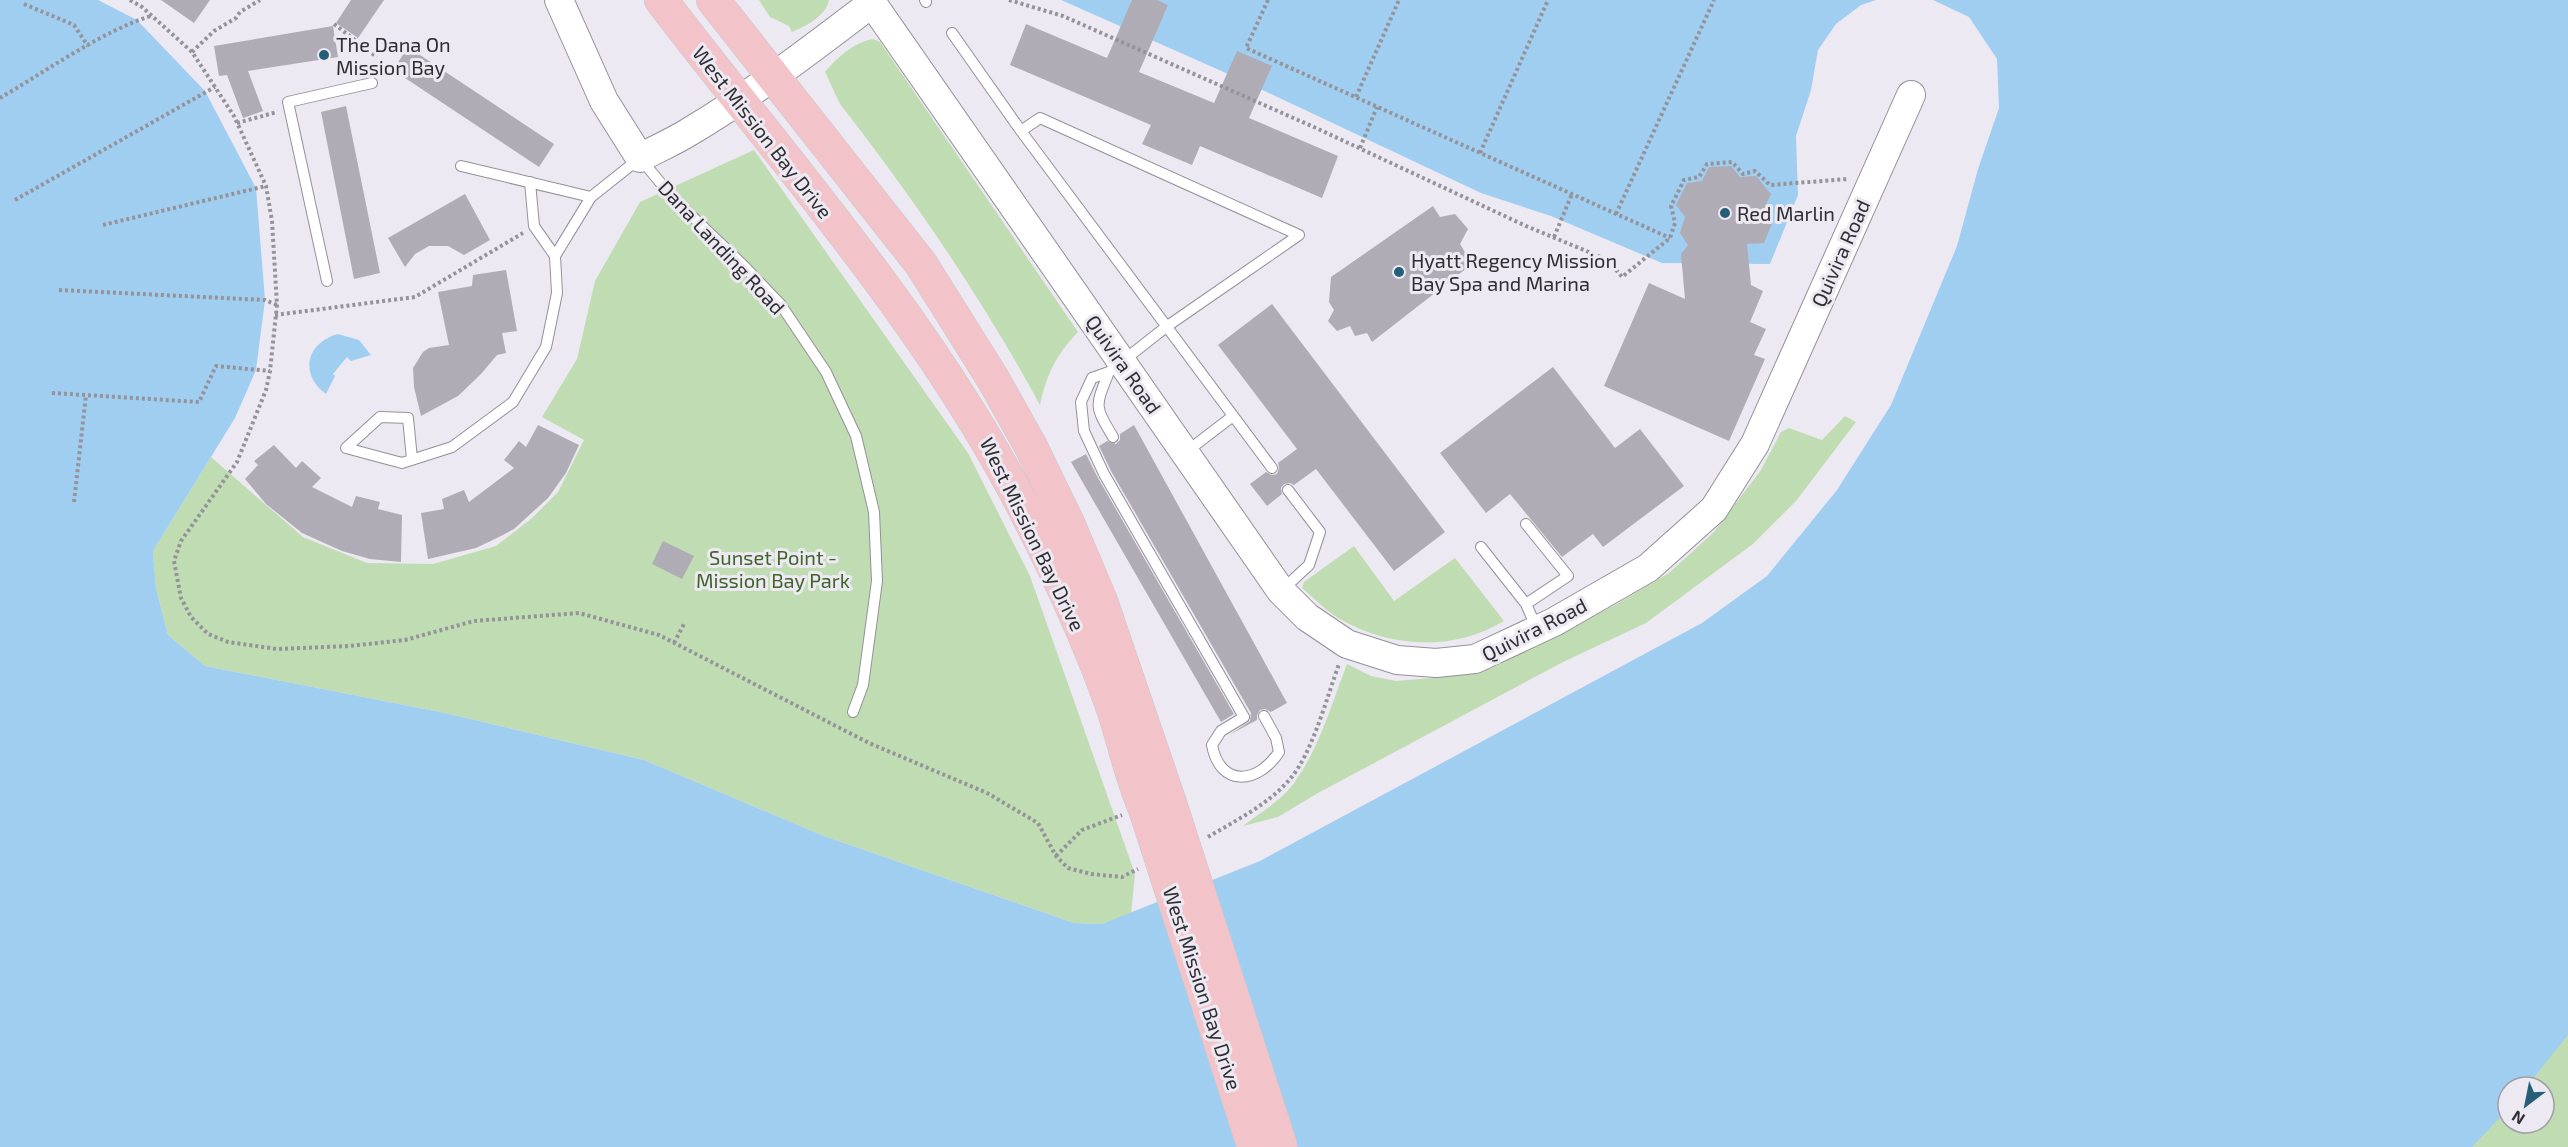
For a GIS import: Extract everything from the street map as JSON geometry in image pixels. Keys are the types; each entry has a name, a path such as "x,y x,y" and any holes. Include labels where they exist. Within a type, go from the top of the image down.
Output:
{"main road":[{"name":"West Mission Bay Drive","path":"661,0 909,320 979,426 1052,562 1088,645 1147,807 1254,1147"},
{"name":"West Mission Bay Drive","path":"713,0 921,264 993,379 1030,445 1068,523 1101,601 1147,807 1281,1147"}],"street":[{"name":"Dana Landing Road","path":"559,0 604,101 640,158"},
{"path":"640,158 688,133 773,76 871,1"},
{"name":"Quivira Road","path":"871,1 1115,367 1185,453 1281,591 1306,617 1347,644 1397,660 1436,663 1475,659 1537,630 1648,568 1714,509 1755,444 1911,95"}],"lane":[{"path":"952,33 1021,131 1272,468"},
{"path":"327,281 288,102 372,83"},
{"path":"1021,131 1040,118 1299,235 1166,327 1115,367 1092,378 1081,402 1084,431 1104,474 1244,717 1221,731 1212,745 1215,761 1225,772 1242,778 1271,765 1279,752 1276,738 1264,716"},
{"path":"555,256 591,197 640,158"},
{"name":"Dana Landing Road","path":"640,158 673,198 781,305 826,372 856,436 874,512 877,580 863,685 854,712"},
{"path":"461,166 591,197"},
{"path":"412,459 408,418 380,417 346,448 402,463 452,447 513,402 546,347 557,293 555,256 534,226 530,182"},
{"path":"1113,438 1096,404 1115,367"},
{"path":"1185,453 1233,416"},
{"path":"1281,591 1309,565 1320,532 1288,490"},
{"path":"1526,524 1568,576 1526,604"},
{"path":"1481,547 1526,604 1537,630"}],"path":[{"path":"130,0 152,16 192,52 215,87 237,123 266,186 272,221 277,305 270,371 258,410 237,462 181,541 174,561 181,598 191,617 208,634 228,642 277,649 349,646 405,640 474,621 579,614 659,635 868,743 987,793 1038,823 1056,856 1068,867 1091,874 1122,877 1143,867"},
{"path":"192,52 214,31 260,0"},
{"path":"1009,0 1063,16 1608,260 1622,277 1670,238 1676,223 1671,206 1684,180 1699,177 1707,164 1732,162 1743,174 1755,171 1770,185 1847,179 1869,188"},
{"path":"1268,0 1246,48 1670,238"},
{"path":"1356,97 1399,0"},
{"path":"1480,153 1548,0"},
{"path":"1616,214 1714,0"},
{"path":"24,4 74,25 88,46"},
{"path":"0,99 88,46 137,20 152,16"},
{"path":"334,24 377,57"},
{"path":"15,200 215,87"},
{"path":"1360,148 1377,107"},
{"path":"237,123 290,108"},
{"path":"103,225 266,186"},
{"path":"1554,237 1572,194"},
{"path":"275,315 415,297 534,226"},
{"path":"58,290 265,300 277,305"},
{"path":"52,393 199,402 216,366 270,371"},
{"path":"74,502 86,395"},
{"path":"674,644 684,624"},
{"path":"1207,838 1262,805 1291,778 1306,752 1347,644"},
{"path":"1056,856 1082,830 1147,807"}],"green space":[{"path":"759,0 829,0 820,16 792,32 789,26 770,17"},
{"path":"873,39 880,42 1078,332 1053,365 1040,405 971,288 921,213 840,104 825,72 840,56 853,47"},
{"name":"Sunset Point - Mission Bay Park","path":"754,150 968,453 1030,576 1135,874 1131,914 1102,924 1074,923 824,836 644,760 445,713 205,666 168,635 156,588 153,551 211,457 303,537 367,563 433,564 496,546 532,518 558,492 584,440 542,417 577,359 595,281 640,202"},
{"path":"1845,416 1856,422 1796,501 1753,544 1646,623 1563,662 1318,793 1278,817 1243,826 1285,793 1304,767 1325,724 1347,664 1371,676 1396,681 1444,677 1492,668 1615,605 1669,573 1714,532 1761,470 1781,432 1789,428 1822,440"},
{"path":"1354,546 1394,601 1455,558 1504,621 1464,638 1443,642 1421,642 1378,635 1338,618 1302,588 1304,582"},
{"path":"2568,1018 2568,1147 2470,1147 2496,1113 2496,1135 2556,1135 2556,1075 2524,1075"}],"water":[{"path":"0,0 98,0 137,20 205,91 256,188 265,300 256,370 235,418 153,551 156,588 168,635 205,666 445,713 644,760 824,836 1074,923 1102,924 1260,861 1702,623 1767,576 1837,490 1891,405 1957,246 1978,169 1999,108 1997,59 1969,17 1933,0 2568,0 2568,1035 2536,1075 2496,1075 2496,1122 2472,1147 0,1147"},
{"path":"1061,0 1876,0 1861,5 1836,24 1818,50 1811,90 1796,136 1798,195 1770,264 1662,263 1551,216 1481,193 1235,77"},
{"path":"338,334 359,340 371,355 351,361 347,357 333,374 335,376 326,394 317,386 312,377 309,369 310,360 319,344"}],"building":[{"path":"161,0 210,0 194,23"},
{"path":"351,0 384,0 358,38 336,23"},
{"path":"1132,0 1157,0 1168,5 1139,72 1214,103 1237,51 1272,66 1249,118 1338,156 1322,198 1200,146 1192,165 1142,144 1151,125 1010,65 1026,24 1107,58"},
{"path":"333,26 338,57 248,71 263,111 243,118 227,75 219,76 214,46"},
{"path":"408,47 554,144 539,167 393,70"},
{"path":"346,106 380,273 354,279 321,112"},
{"path":"1731,166 1740,177 1756,176 1771,194 1764,209 1773,221 1764,243 1747,244 1751,285 1763,291 1750,322 1766,329 1754,355 1765,359 1729,441 1604,386 1649,283 1685,299 1681,254 1688,245 1680,233 1685,217 1676,205 1687,183 1702,181 1709,167"},
{"path":"465,194 490,240 464,255 448,246 429,246 415,254 405,267 388,238"},
{"name":"Hyatt Regency Mission Bay Spa and Marina","path":"1433,206 1440,217 1455,214 1468,229 1460,244 1466,254 1463,260 1467,268 1372,342 1367,333 1355,336 1350,326 1337,331 1328,321 1334,310 1329,302 1331,277"},
{"path":"506,270 517,331 502,333 506,353 497,355 458,396 421,416 414,387 413,368 423,352 429,348 449,345 438,292 472,286 473,275"},
{"path":"1272,304 1445,532 1394,571 1316,469 1294,485 1284,484 1281,488 1282,494 1267,506 1250,484 1266,472 1272,475 1277,474 1278,463 1297,449 1218,345"},
{"path":"1553,367 1615,448 1640,429 1684,486 1603,547 1593,534 1562,557 1510,494 1486,513 1440,453"},
{"path":"538,425 579,445 566,473 548,498 514,529 501,536 476,548 428,559 421,513 444,509 442,499 464,490 469,502 514,468 504,460 519,441 526,447"},
{"path":"1134,425 1287,703 1271,712 1265,709 1260,710 1257,720 1229,735 1250,721 1251,713 1111,471 1099,446 1107,441 1116,444 1120,440 1120,434"},
{"path":"274,445 296,468 302,461 321,478 312,487 352,507 356,496 380,502 378,509 402,515 401,562 370,559 342,551 302,533 266,504 245,479 258,465 254,461"},
{"path":"1086,454 1234,714 1221,722 1071,462"},
{"path":"663,541 694,556 682,579 652,564"}],"place":[{"name":"The Dana On Mission Bay","path":"324,55"},
{"name":"Red Marlin","path":"1725,213"},
{"name":"Hyatt Regency Mission Bay Spa and Marina","path":"1399,272"}]}
